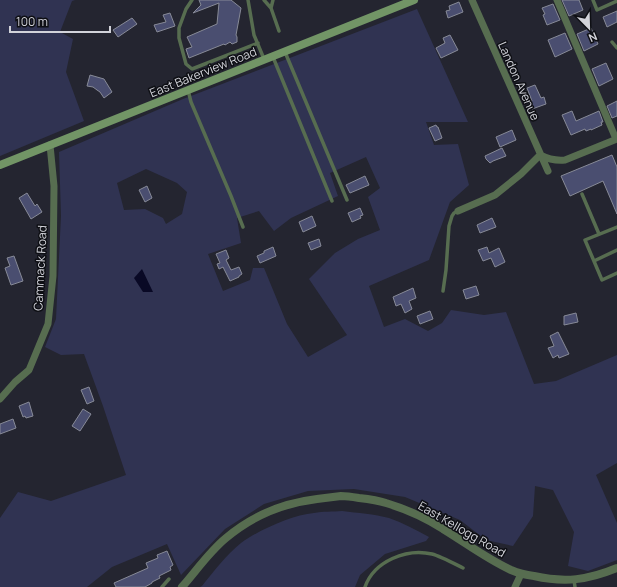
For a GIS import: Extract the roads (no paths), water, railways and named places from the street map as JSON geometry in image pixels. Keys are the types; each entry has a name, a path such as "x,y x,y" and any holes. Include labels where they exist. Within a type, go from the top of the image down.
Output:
{"main road":[{"name":"East Bakerview Road","path":"0,165 414,0"}],"street":[{"name":"Landon Avenue","path":"472,0 548,171"},
{"path":"458,211 496,195 521,174 540,155 548,160 564,160 617,139 557,0"},
{"name":"Cammack Road","path":"0,399 15,382 29,370 48,324 53,276 54,186 50,145"},
{"name":"East Kellogg Road","path":"182,587 211,552 227,537 264,513 303,501 343,496 384,502 420,516 473,549 521,574 574,583 617,568"},
{"path":"515,587 521,574"}],"lane":[{"path":"192,0 186,9 179,28 179,38 186,64 192,69 258,43"},
{"path":"248,0 254,35 264,60"},
{"path":"264,0 271,8 279,31"},
{"path":"271,8 273,0"},
{"path":"593,0 597,10 617,1"},
{"path":"612,42 617,48"},
{"path":"285,52 347,200"},
{"path":"273,57 332,201"},
{"path":"188,90 191,102 232,196 243,227"},
{"path":"582,194 599,234"},
{"path":"443,291 449,226 452,216 458,211"},
{"path":"617,227 585,240 602,280 617,273"},
{"path":"594,260 617,250"},
{"path":"366,587 380,565 401,555 419,552 433,554 463,568"},
{"path":"162,587 170,579"}]}
